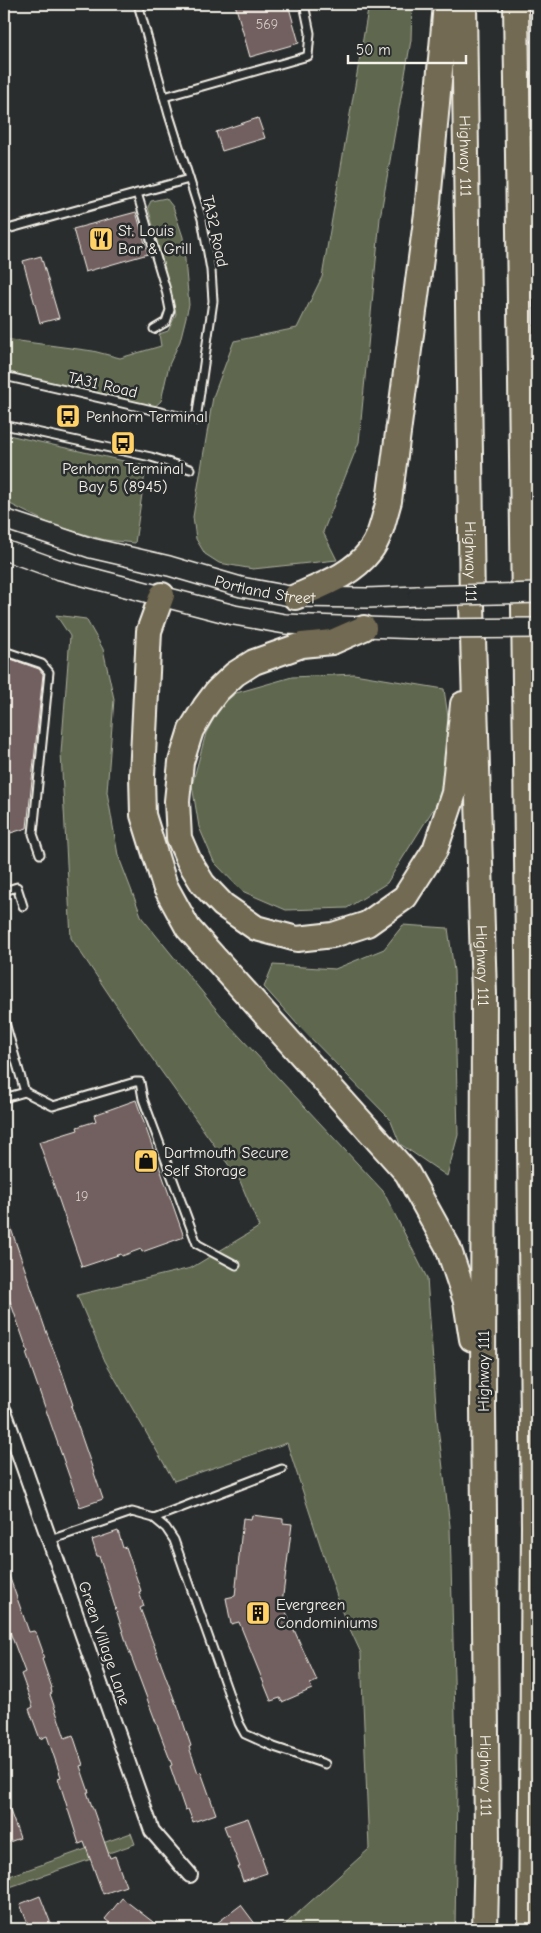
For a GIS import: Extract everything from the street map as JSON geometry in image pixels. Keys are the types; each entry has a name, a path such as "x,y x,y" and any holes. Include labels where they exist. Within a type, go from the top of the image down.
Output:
{"highway":[{"path":"295,597 338,578 371,550 389,500 427,213 446,4"},
{"name":"Highway 111","path":"464,4 472,605 484,994 483,1406 487,1832 485,1929"},
{"path":"516,4 534,1526 531,1929"},
{"path":"162,595 149,631 142,776 143,815 165,886 188,928 407,1173 448,1247 466,1301 483,1406"},
{"path":"364,628 332,642 302,645 254,662 235,674 217,692 191,730 181,762 177,801 179,838 189,861 203,884 224,905 256,928 298,939 333,935 368,924 406,897 435,850 454,792 472,605"},
{"path":"534,1526 537,1483"}],"main road":[{"name":"Portland Street","path":"4,518 91,548 169,566 241,587 295,597 367,598 537,593"},
{"name":"Portland Street","path":"4,550 57,569 234,615 285,624 420,629 537,628"},
{"path":"162,595 169,566"}],"street":[{"name":"Green Village Lane","path":"4,1412 152,1831 190,1875"}],"lane":[{"path":"138,4 189,179"},
{"path":"164,98 308,56 310,33 304,4"},
{"name":"TA32 Road","path":"4,230 189,179 202,219 211,270 213,301 196,420"},
{"path":"137,193 166,290 170,310 166,322 154,329"},
{"name":"TA31 Road","path":"4,376 196,420"},
{"path":"4,425 151,457 190,469"},
{"path":"4,651 42,664 49,672 33,834 40,854"},
{"path":"4,891 17,887 23,906"},
{"path":"4,1019 25,1092"},
{"path":"4,1098 25,1092 53,1106 140,1082 143,1099 197,1244 236,1265"},
{"path":"154,1518 282,1469"},
{"path":"50,1540 132,1512 154,1518 166,1528 174,1540 239,1723 245,1734 274,1747 325,1764"}],"green space":[{"path":"369,4 412,4 411,40 380,218 359,442 323,532 337,560 253,569 219,563 205,554 196,539 193,517 213,397 234,341 297,328 322,277"},
{"path":"166,198 173,207 183,237 189,305 180,341 169,365 161,401 151,410 4,378 4,339 93,351 120,358 161,346 159,334 168,331 176,314 148,207 151,201"},
{"path":"4,434 146,466 135,543 105,540 52,525 4,501"},
{"path":"56,615 86,619 103,649 114,699 107,792 118,855 142,918 229,1025 383,1191 427,1278 437,1419 450,1526 457,1792 455,1929 280,1929 369,1849 361,1653 342,1612 287,1443 174,1481 105,1361 77,1295 191,1268 259,1227 240,1181 151,1057 71,938 61,753 70,636"},
{"path":"354,674 444,689 456,773 387,883 347,908 286,910 242,891 214,862 199,827 192,785 206,733 221,705 236,693 292,677"},
{"path":"403,925 448,928 454,971 458,1135 447,1176 400,1144 390,1119 298,1025 264,987 273,965 335,969 384,949"},
{"path":"131,1833 135,1844 4,1889 4,1878"}],"building":[{"path":"235,4 288,4 299,43 250,57"},
{"path":"258,118 265,138 222,151 216,132"},
{"path":"136,212 148,254 85,272 73,229"},
{"path":"41,256 59,318 40,323 23,261"},
{"path":"8,658 39,669 43,674 27,828 4,835 4,661"},
{"path":"136,1100 184,1237 142,1252 141,1249 122,1256 121,1254 82,1267 39,1142 78,1130 77,1127 96,1121 94,1115"},
{"path":"4,1214 6,1214 62,1372 73,1405 71,1406 103,1499 80,1507 4,1284"},
{"name":"Evergreen Condominiums","path":"252,1515 283,1519 283,1523 292,1524 282,1603 317,1681 310,1684 312,1689 282,1702 280,1698 271,1701 239,1622 231,1624 226,1598 235,1596 243,1518 251,1519"},
{"path":"118,1531 123,1548 126,1547 141,1591 139,1592 144,1606 140,1608 177,1704 198,1773 201,1772 216,1814 193,1822 188,1809 185,1810 170,1766 172,1765 128,1648 99,1556 97,1556 92,1540"},
{"path":"4,1567 6,1567 29,1632 34,1631 37,1635 43,1652 44,1658 42,1659 52,1688 52,1693 50,1694 65,1738 73,1735 83,1765 80,1766 89,1792 87,1792 110,1858 115,1856 126,1886 103,1894 84,1842 79,1844 58,1778 61,1777 47,1736 40,1739 29,1709 33,1707 21,1674 25,1672 10,1632 4,1634"},
{"path":"4,1797 20,1838 4,1844"},
{"path":"248,1818 267,1873 243,1881 238,1867 240,1867 224,1826"},
{"path":"40,1896 51,1924 38,1929 30,1929 20,1904"},
{"path":"122,1898 162,1929 117,1929 105,1919"},
{"path":"241,1905 259,1929 209,1929"}],"place":[{"name":"St. Louis Bar & Grill","path":"101,239"},
{"name":"Penhorn Terminal","path":"68,416"},
{"name":"Penhorn Terminal Bay 5 (8945)","path":"123,443"},
{"name":"Dartmouth Secure Self Storage","path":"146,1161"},
{"name":"Evergreen Condominiums","path":"258,1613"}]}
